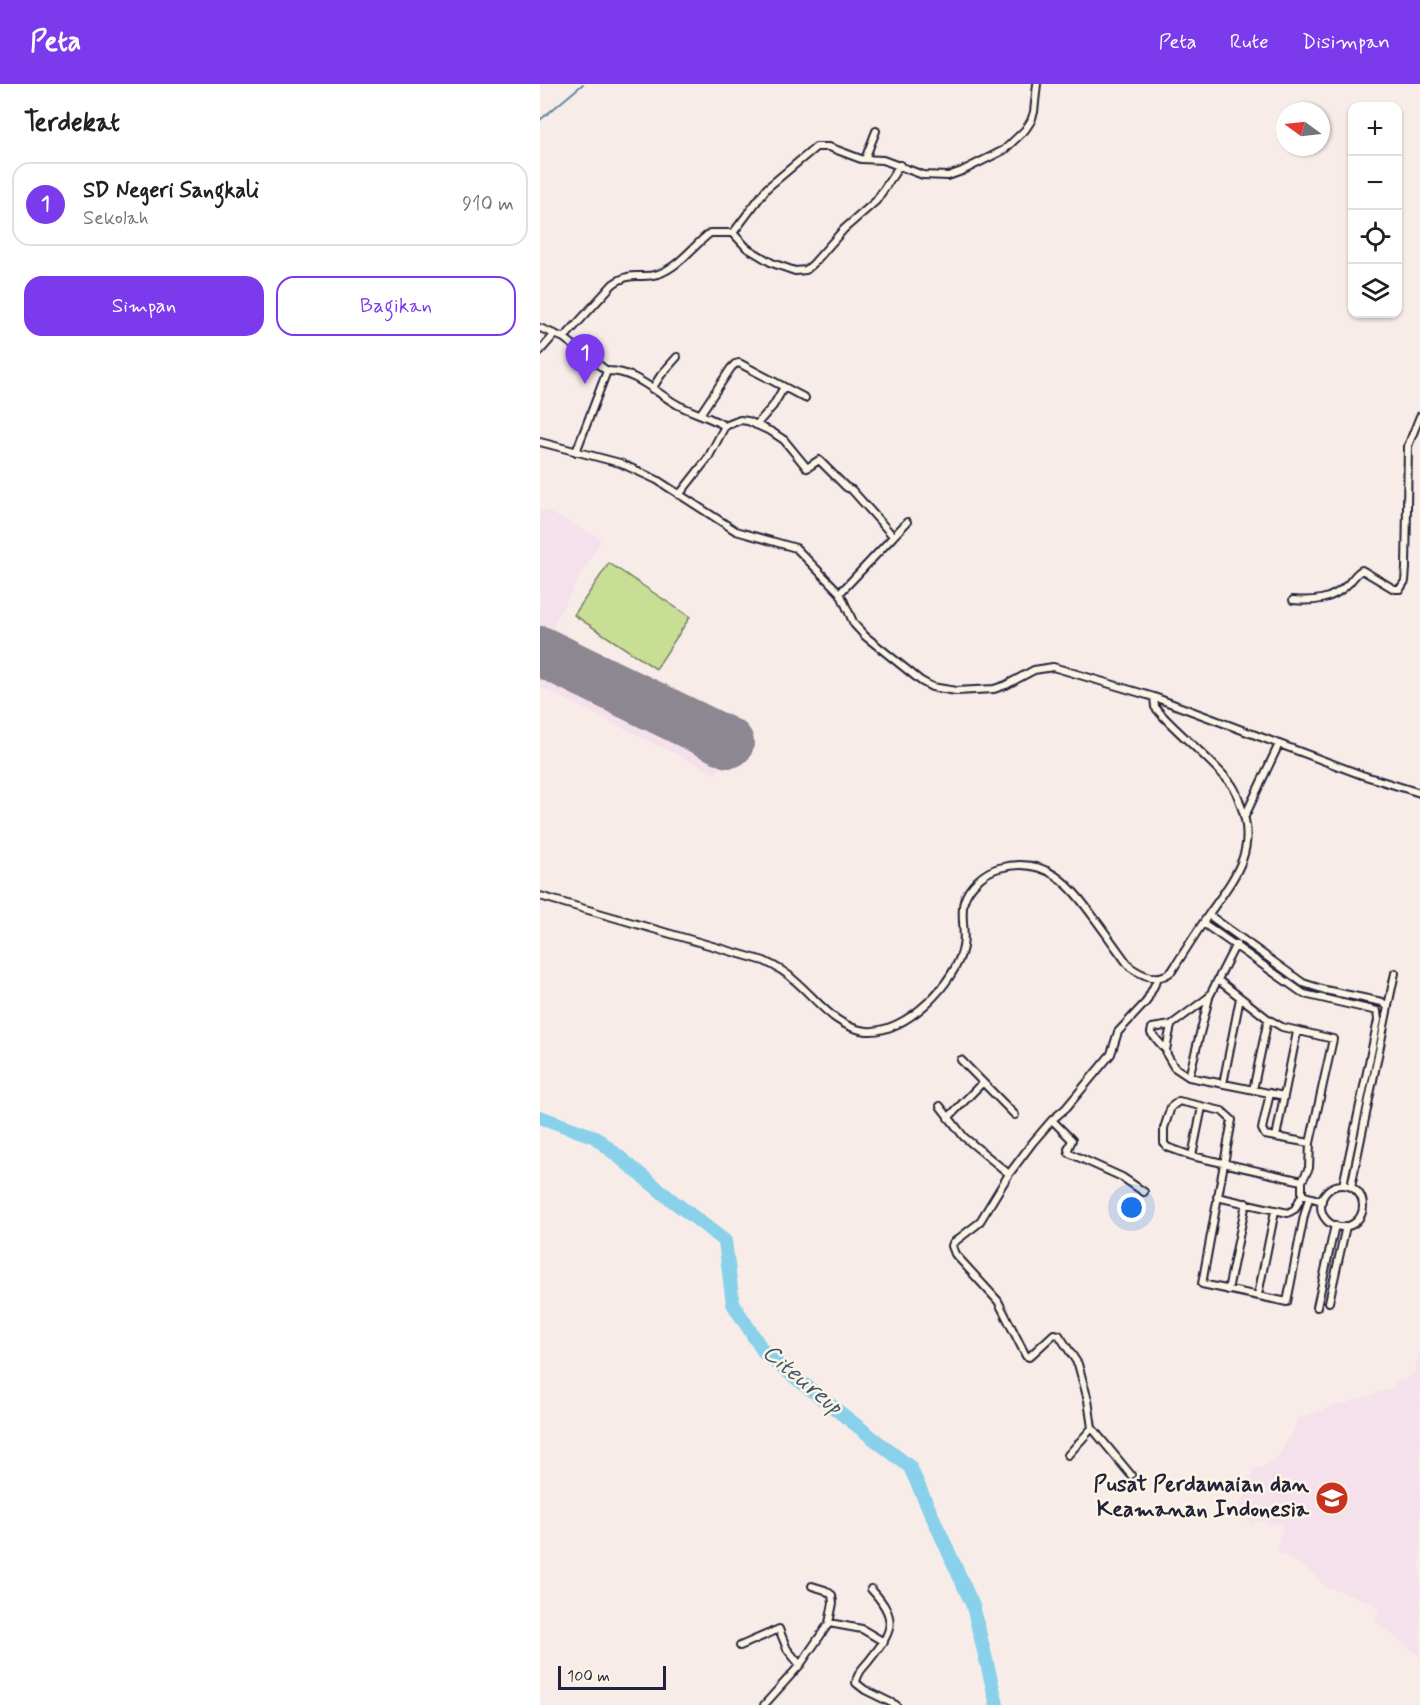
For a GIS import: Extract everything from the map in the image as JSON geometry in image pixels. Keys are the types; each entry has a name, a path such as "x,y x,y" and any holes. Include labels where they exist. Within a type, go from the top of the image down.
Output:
{"street":[{"path":"733,233 767,188 816,147 828,147 865,159 878,158 923,175 948,176 962,171 1004,150 1016,141 1031,121 1037,84"},
{"path":"865,159 876,131"},
{"path":"564,338 613,284 632,275 659,273 678,261 710,233 733,233 747,248 772,263 795,271 806,270 844,229 876,201 900,165"},
{"path":"540,328 564,338 607,371 626,373 678,405 725,426"},
{"path":"540,351 555,334"},
{"path":"652,389 677,357"},
{"path":"701,414 735,364 744,365 805,398"},
{"path":"576,452 607,371"},
{"path":"756,425 773,406 784,387"},
{"path":"1293,600 1317,601 1331,597 1362,570 1394,589 1400,590 1403,586 1406,568 1408,446 1420,416"},
{"path":"679,495 708,458 725,426 740,420 756,425 784,440 807,468 819,460 846,487 852,490 893,536"},
{"path":"540,442 628,466 648,475 742,534 796,548 840,593 854,624 865,636 921,681 937,689 956,691 1000,687 1029,672 1053,667 1154,697 1362,775 1420,793"},
{"path":"840,593 907,522"},
{"path":"1131,1475 1092,1428 1088,1400 1078,1364 1059,1335 1054,1334 1029,1357 1026,1356 998,1301 952,1249 953,1243 979,1223 1009,1174 1052,1120 1066,1108 1111,1054 1118,1032 1146,1002 1158,978 1172,971 1243,861 1247,829 1245,816 1233,787 1161,714 1155,707 1154,697"},
{"path":"1245,816 1279,744"},
{"path":"540,896 732,950 766,962 789,975 840,1022 856,1029 872,1031 892,1026 910,1017 952,975 960,959 965,936 964,901 978,881 1000,868 1030,866 1050,872 1065,881 1130,967 1139,974 1158,978"},
{"path":"1209,915 1303,983 1382,1002 1388,1007"},
{"path":"1203,923 1304,994 1377,1011 1378,1020 1343,1185"},
{"path":"1189,1077 1209,997 1240,938"},
{"path":"1351,1187 1395,973"},
{"path":"1217,1197 1288,1213 1295,1209 1302,1194 1302,1181 1309,1168 1310,1143 1333,1042 1331,1038 1282,1027 1268,1019 1218,980"},
{"path":"1166,1050 1154,1038 1150,1030 1171,1025 1209,997"},
{"path":"1223,1084 1240,998"},
{"path":"1253,1090 1268,1019"},
{"path":"1171,1025 1167,1055 1174,1067 1189,1077 1284,1096"},
{"path":"1276,1137 1297,1032"},
{"path":"961,1060 1015,1116"},
{"path":"948,1118 982,1083"},
{"path":"1270,1093 1262,1129 1265,1135 1310,1143"},
{"path":"1302,1181 1225,1162 1192,1156 1167,1147 1164,1143 1164,1128 1171,1107 1175,1102 1222,1111 1232,1120 1225,1162 1201,1282 1204,1285 1287,1302 1304,1216 1310,1198"},
{"path":"940,1106 964,1137 1009,1174"},
{"path":"1192,1156 1202,1107"},
{"path":"1052,1120 1072,1140 1068,1149 1070,1153 1122,1177 1144,1192"},
{"path":"1343,1185 1351,1187 1361,1196 1363,1207 1359,1217 1346,1226 1335,1225 1324,1215 1322,1201 1330,1189 1343,1185"},
{"path":"1302,1194 1322,1201"},
{"path":"1228,1290 1246,1203"},
{"path":"1258,1295 1275,1211"},
{"path":"1317,1307 1335,1225"},
{"path":"1329,1302 1346,1226"},
{"path":"1068,1455 1092,1428"},
{"path":"764,1705 800,1665 829,1623 833,1603 832,1595 812,1586"},
{"path":"871,1589 882,1603 891,1622 887,1638 857,1676 856,1683 896,1705"},
{"path":"829,1623 862,1629 884,1642"},
{"path":"740,1646 779,1629 786,1649 800,1665"}],"shaded area":[{"path":"540,511 547,511 601,539 552,627 741,732 716,774 540,687"},
{"name":"Pusat Perdamaian dan Keamanan Indonesia","path":"1420,1353 1420,1656 1375,1622 1380,1609 1369,1601 1327,1589 1311,1572 1277,1551 1283,1525 1255,1520 1253,1526 1238,1508 1249,1488 1253,1469 1265,1466 1276,1459 1294,1430 1298,1418 1393,1388 1397,1381 1407,1380 1414,1372"}],"green space":[{"path":"609,563 690,617 656,669 574,615"}],"waterway":[{"path":"540,120 583,84"},
{"name":"Citeureup","path":"540,1117 595,1137 725,1241 733,1304 765,1354 910,1467 973,1606 997,1705"}],"runway":[{"path":"540,651 729,743"}],"place":[{"name":"SD Negeri Sangkali","path":"585,384"},
{"name":"Pusat Perdamaian dan Keamanan Indonesia","path":"1332,1498"}]}
